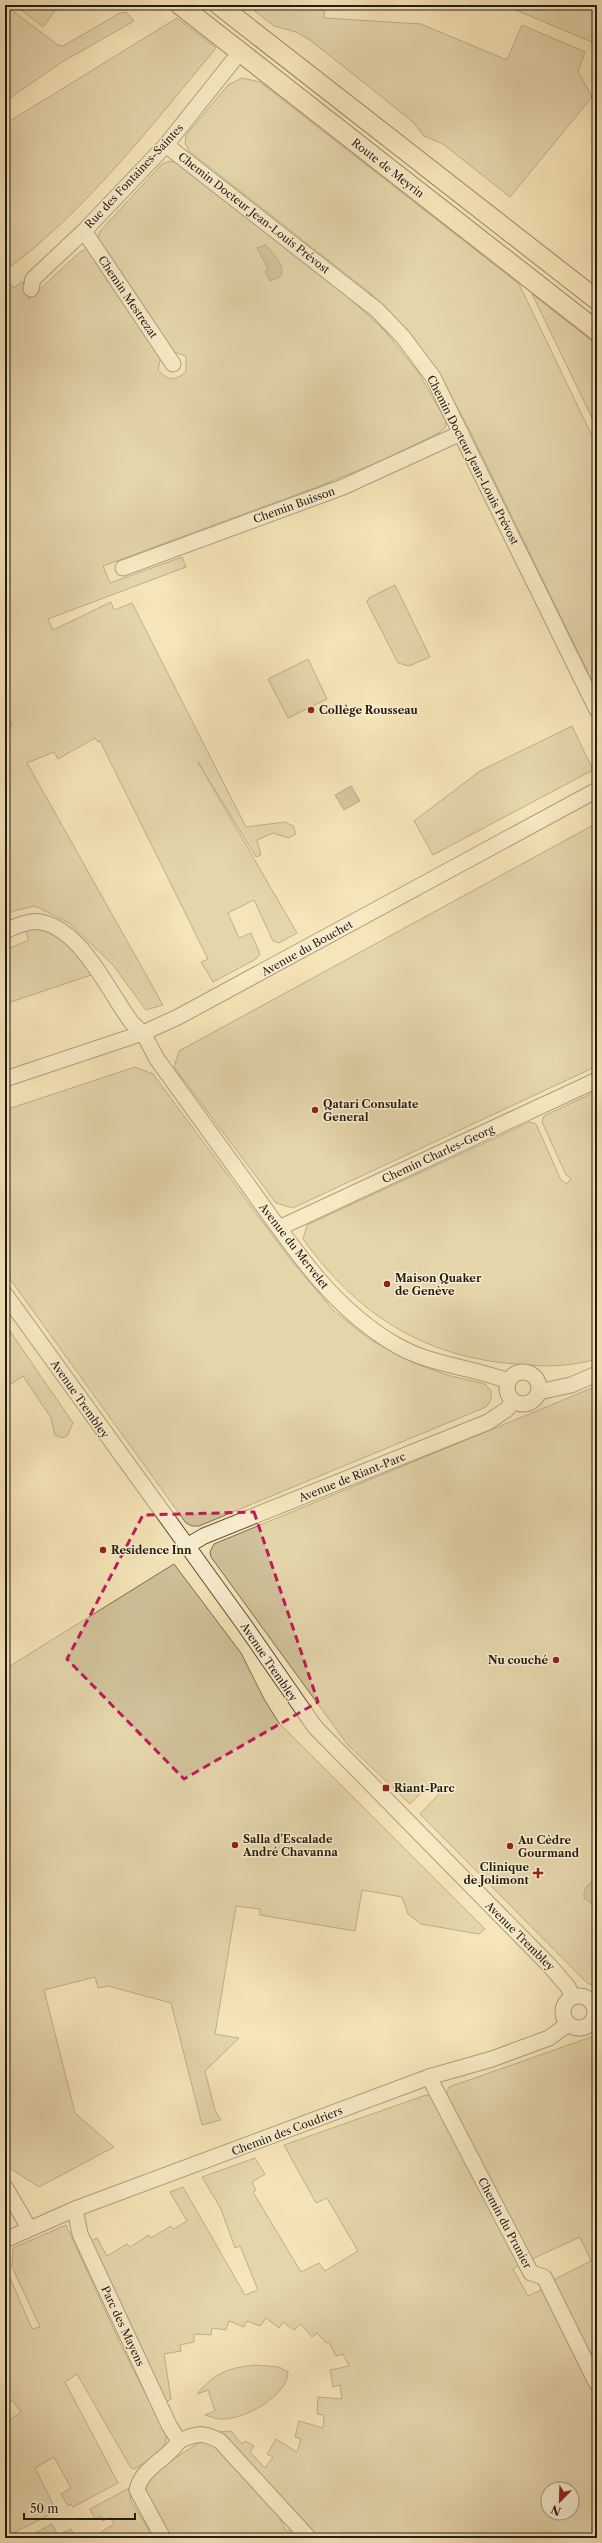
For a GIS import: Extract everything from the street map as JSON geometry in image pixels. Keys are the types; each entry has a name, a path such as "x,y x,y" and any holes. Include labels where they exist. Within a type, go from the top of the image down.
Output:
{"main road":[{"name":"Route de Meyrin","path":"180,5 237,55 597,331"},
{"path":"219,5 597,300"}],"street":[{"name":"Rue des Fontaines-Saintes","path":"31,289 33,279 84,231 166,145 237,55"},
{"name":"Chemin Docteur Jean-Louis Prévost","path":"166,145 377,310 403,337 433,377 597,710"},
{"name":"Chemin Mestrezat","path":"84,231 174,364"},
{"name":"Chemin Buisson","path":"123,568 344,487 461,434"},
{"name":"Avenue du Bouchet","path":"5,1079 143,1032 226,992 597,790"},
{"name":"Avenue du Mervelet","path":"5,931 23,924 39,922 55,926 74,939 132,1023 143,1032 157,1059 317,1280 350,1313 396,1346 431,1359 490,1374 508,1381"},
{"name":"Chemin Charles-Georg","path":"279,1228 597,1080"},
{"name":"Avenue Trembley","path":"5,1294 187,1546 314,1727 548,1965 568,1987 573,1997"},
{"path":"528,1372 537,1379 539,1392 536,1399 526,1404 513,1402 506,1390 508,1381 517,1373 528,1372"},
{"path":"539,1392 571,1385 597,1374"},
{"name":"Avenue de Riant-Parc","path":"187,1546 204,1536 488,1422 506,1410 513,1402"},
{"path":"573,1997 587,1998 595,2013 584,2027 568,2024 564,2009 565,2004 573,1997"},
{"name":"Chemin des Coudriers","path":"5,2240 29,2228 75,2209 429,2077 492,2060 549,2038 568,2024"},
{"name":"Chemin du Prunier","path":"429,2077 531,2273 544,2277 597,2384"},
{"path":"5,2187 29,2228"},
{"name":"Parc des Mayens","path":"75,2209 80,2234 169,2425 179,2441"},
{"path":"163,2538 137,2490 143,2474 172,2451 179,2441 192,2435 205,2434 220,2441 309,2538"}],"highlighted area":[{"path":"254,1512 318,1702 184,1779 67,1659 143,1515"}],"shaded area":[{"path":"5,5 58,45 63,46 120,13 126,12 134,21 62,62 7,100"},
{"path":"15,5 59,5 43,27"},
{"path":"247,5 325,5 324,18 421,24 507,60 522,25 585,52 578,71 592,97 510,197 443,144 424,136 412,121 310,40 296,32 274,26"},
{"path":"504,5 597,5 597,29 592,42"},
{"path":"177,18 216,48 142,137 91,194 35,247 5,271 5,124"},
{"path":"242,78 260,82 519,284 597,446 597,691 469,429 440,375 410,333 369,292 189,151 185,143 186,135 228,85"},
{"path":"170,161 178,163 345,294 384,330 418,372 446,421 445,428 439,433 381,461 317,487 103,566 110,583 182,557 186,567 48,619 53,630 111,602 114,610 132,603 246,827 285,822 293,826 296,834 289,838 273,833 257,840 261,855 256,857 198,762 297,933 279,943 273,941 254,900 228,913 239,938 251,933 260,954 256,959 213,982 201,962 208,959 100,741 98,742 95,738 58,759 54,752 27,763 163,1005 146,1010 113,965 69,923 35,906 13,911 5,916 5,721 8,727 12,725 5,710 5,278 14,288 23,281 29,299 80,252 86,249 91,252 161,357 158,370 168,378 175,378 182,375 186,372 186,356 171,351 100,245 98,237 101,230 162,164"},
{"path":"266,245 278,260 282,269 280,277 270,281 265,271 268,269 257,248"},
{"path":"532,294 597,345 597,428"},
{"path":"395,585 430,657 409,666 398,663 367,602 369,598"},
{"path":"308,659 327,699 288,718 268,679"},
{"path":"572,726 593,770 433,855 414,821 480,771"},
{"path":"351,786 360,801 344,810 335,795"},
{"path":"597,823 597,1066 293,1208 276,1203 174,1067 179,1051"},
{"path":"24,928 49,931 58,935 72,947 94,974 5,1004 5,950 29,940"},
{"path":"135,1067 153,1074 290,1259 334,1311 369,1339 414,1363 447,1375 485,1384 491,1391 491,1400 486,1407 199,1526 192,1526 186,1523 5,1272 5,1110"},
{"path":"597,1091 597,1239 591,1242 597,1257 597,1359 576,1364 556,1366 516,1364 482,1360 451,1352 422,1341 395,1327 370,1310 346,1289 324,1266 303,1239 307,1225 530,1122 536,1124 561,1180 567,1184 571,1178 566,1175 542,1122 544,1116"},
{"path":"5,1324 73,1423 67,1436 62,1438 55,1435 51,1418 23,1376 5,1388"},
{"path":"597,1386 597,1987 587,1983 420,1814 439,1794 430,1784 410,1804 347,1744 211,1557 210,1552 214,1544"},
{"path":"174,1564 241,1653 264,1699 279,1723 485,1929 479,1934 421,1924 408,1914 402,1897 362,1890 355,1931 260,1915 260,1909 236,1906 215,2034 239,2038 205,2071 215,2110 221,2120 202,2125 171,2003 108,1986 98,1988 95,1977 44,1990 75,2113 114,2147 39,2187 5,2165 5,1669"},
{"path":"597,1879 597,1903 593,1905 584,1898 584,1892 589,1884"},
{"path":"597,2035 597,2366 553,2280 591,2261 580,2237 530,2260 446,2095 449,2087"},
{"path":"426,2095 434,2097 519,2265 513,2269 528,2296 543,2289 597,2399 597,2538 318,2538 218,2432 231,2431 242,2444 245,2441 254,2446 250,2452 265,2468 273,2457 267,2454 276,2439 297,2452 301,2439 295,2437 299,2421 323,2428 324,2415 317,2414 318,2397 342,2399 340,2385 333,2387 330,2370 349,2366 343,2354 336,2356 329,2342 326,2343 317,2333 312,2337 301,2324 294,2330 283,2322 279,2328 266,2318 260,2326 247,2321 244,2327 229,2321 226,2330 212,2328 211,2335 194,2334 194,2342 180,2345 181,2351 164,2354 171,2399 166,2402 110,2281 89,2242 97,2238 107,2256 127,2244 130,2247 149,2235 151,2238 171,2226 174,2229 187,2221 170,2192 183,2187 245,2295 258,2290 240,2246 235,2248 221,2209 202,2177 255,2158 265,2174 252,2182 256,2190 253,2192 301,2272 319,2263 325,2271 358,2251 327,2198 316,2203 284,2145"},
{"path":"66,2225 121,2345 167,2436 163,2450 135,2469 131,2468 77,2374 65,2382 118,2483 73,2507 71,2504 68,2506 61,2494 71,2488 54,2457 35,2468 55,2508 47,2516 9,2535 5,2535 5,2528 10,2525 5,2515 5,2423 21,2412 13,2401 6,2404 5,2402 5,2266 32,2329 40,2327 12,2267 13,2248"},
{"path":"256,2365 279,2367 288,2372 286,2381 272,2398 251,2411 229,2419 216,2419 205,2415 215,2411 208,2390 197,2394 210,2381 223,2372"},
{"path":"203,2440 218,2445 282,2514 280,2519 286,2531 292,2530 302,2538 169,2538 145,2492 145,2482 172,2460"},
{"path":"129,2488 131,2501 154,2538 92,2538 114,2524 110,2517 103,2521 100,2516 95,2519 90,2509"},
{"path":"52,2524 58,2535 71,2529 75,2538 26,2538"}],"place":[{"name":"Collège Rousseau","path":"311,710"},
{"name":"Qatari Consulate General","path":"315,1110"},
{"name":"Maison Quaker de Genève","path":"387,1284"},
{"name":"Residence Inn","path":"103,1550"},
{"name":"Nu couché","path":"556,1660"},
{"name":"Riant-Parc","path":"386,1788"},
{"name":"Salla d'Escalade André Chavanna","path":"235,1845"},
{"name":"Au Cèdre Gourmand","path":"510,1846"},
{"name":"Clinique de Jolimont","path":"538,1873"}]}
